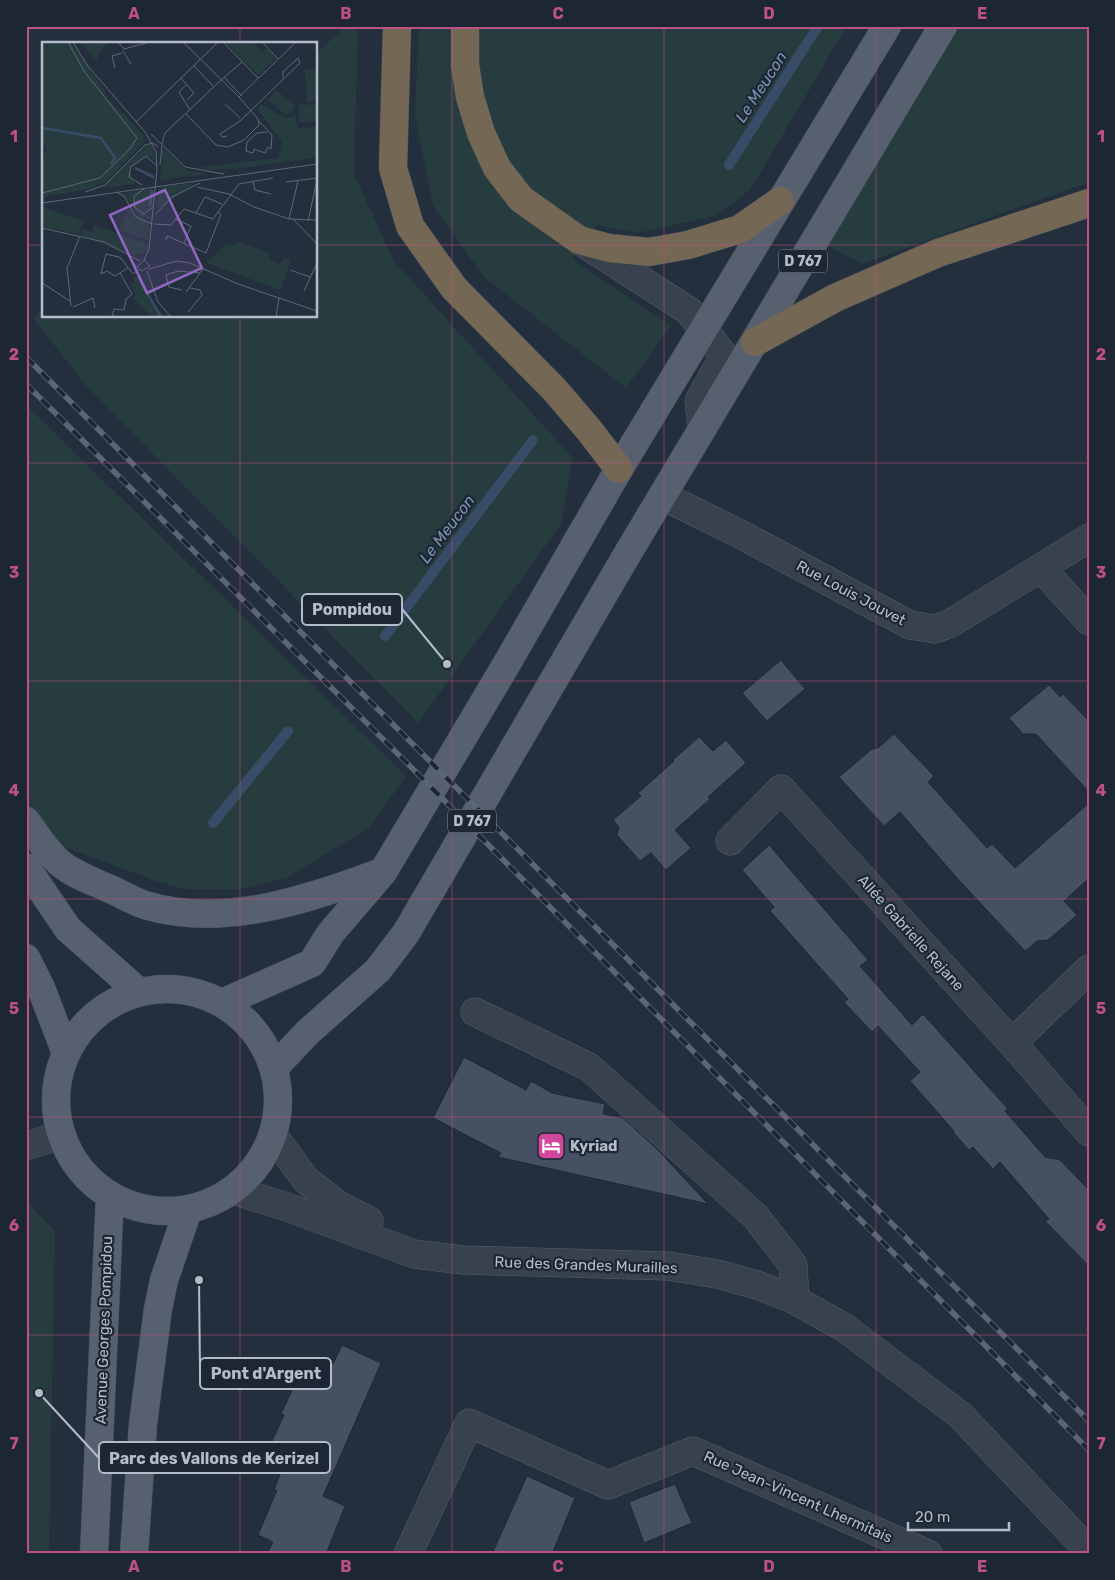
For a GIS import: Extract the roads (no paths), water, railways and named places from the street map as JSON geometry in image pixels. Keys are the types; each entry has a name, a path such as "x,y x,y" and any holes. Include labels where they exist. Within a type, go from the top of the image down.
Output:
{"highway":[{"path":"397,26 392,168 410,226 454,288 554,389 590,430 619,469"},
{"path":"465,26 465,65 470,98 481,133 497,168 521,199 579,240 610,248 649,252 688,245 740,230 780,201"},
{"path":"755,342 834,298 938,253 1089,203"}],"main road":[{"path":"222,1003 253,976 299,947 330,934 383,872 506,665 619,469 887,26"},
{"name":"D 767","path":"274,1068 308,1032 378,970 406,933 702,428 943,26"},
{"path":"26,821 52,855 76,873 144,904 175,912 218,913 251,910 306,898 383,872"},
{"path":"26,867 68,929 139,992"},
{"path":"26,958 41,988 66,1052"},
{"path":"192,990 222,1003 245,1020 262,1042 274,1068 278,1090 278,1113 273,1135 264,1156 250,1175 233,1190 219,1199 188,1210 161,1211 134,1206 110,1195 89,1180 73,1159 62,1135 56,1108 56,1098 57,1080 66,1052 84,1025 109,1005 139,992 192,990"},
{"name":"Avenue Georges Pompidou","path":"94,1554 110,1195"},
{"path":"134,1554 143,1424 158,1309 164,1280 188,1210"}],"street":[{"path":"579,240 688,311 724,356 699,401 702,428"},
{"name":"Rue Louis Jouvet","path":"663,496 740,534 910,625 934,629 951,623 1089,538"},
{"path":"1041,568 1089,621"},
{"name":"Allée Gabrielle Rejane","path":"730,841 781,789 1012,1043 1089,1132"},
{"path":"1012,1043 1089,969"},
{"path":"475,1012 589,1067 756,1217 793,1265 795,1300"},
{"path":"26,1146 62,1135"},
{"name":"Rue des Grandes Murailles","path":"273,1135 306,1180 338,1205 393,1232 463,1260"},
{"name":"Rue des Grandes Murailles","path":"233,1190 298,1211 414,1254 463,1260 668,1266 717,1274 757,1285 795,1300 845,1328 960,1414 1089,1552"},
{"name":"Rue Jean-Vincent Lhermitais","path":"408,1554 469,1422 608,1485 693,1452 928,1554"}],"waterway":[{"name":"Le Meucon","path":"729,165 818,26"},
{"name":"Le Meucon","path":"385,636 533,440"},
{"name":"Le Meucon","path":"213,823 288,731"}],"railway":[{"path":"26,357 1089,1421"},
{"path":"26,384 409,765 1089,1450"}],"place":[{"name":"Pompidou","path":"447,664"},
{"name":"Kyriad","path":"551,1146"},
{"name":"Pont d'Argent","path":"199,1280"},
{"name":"Parc des Vallons de Kerizel","path":"39,1393"}]}
